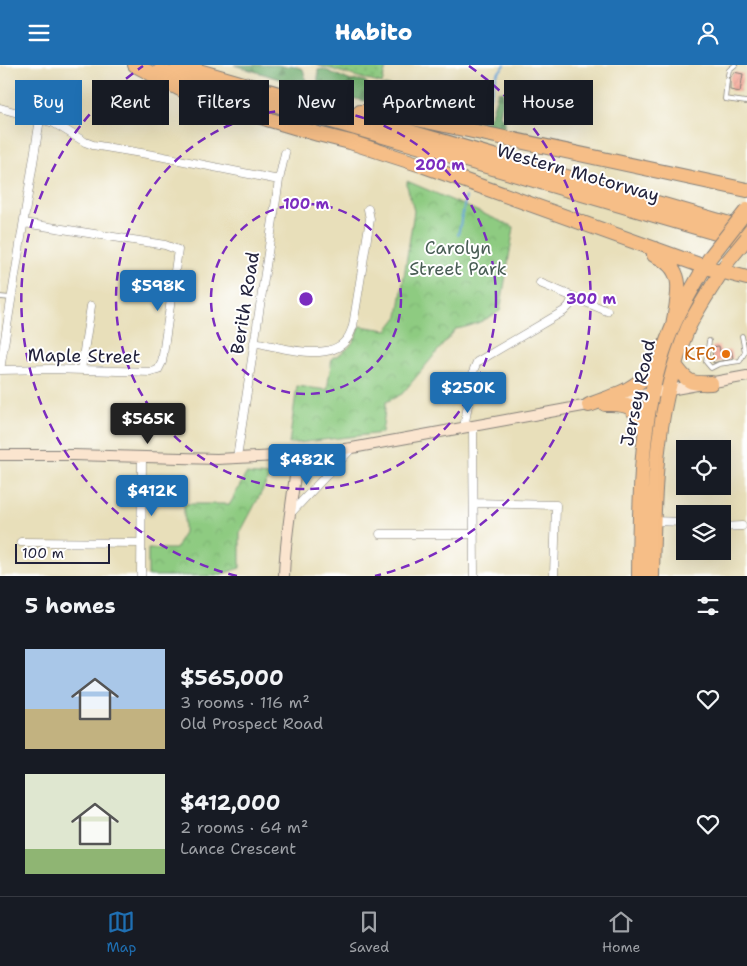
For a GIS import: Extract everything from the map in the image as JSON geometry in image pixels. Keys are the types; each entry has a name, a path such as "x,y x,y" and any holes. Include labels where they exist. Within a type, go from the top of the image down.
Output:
{"highway":[{"path":"135,65 182,90 318,135 363,153 465,186 658,257 670,266 678,279 678,293 673,325"},
{"name":"Western Motorway","path":"139,65 747,242"},
{"name":"Western Motorway","path":"178,65 279,94"},
{"path":"354,112 389,113 747,191"},
{"name":"Western Motorway","path":"354,115 747,229"},
{"path":"318,135 350,142 442,172 725,267 747,278"},
{"name":"Jersey Road","path":"652,576 642,462 645,430 660,362 673,325 708,262 747,211"},
{"name":"Jersey Road","path":"639,576 657,449 675,365 689,327 725,267 747,238"},
{"path":"588,405 621,394 634,387 660,362"},
{"path":"675,365 688,380 698,383 711,383"},
{"path":"588,405 621,404 631,407 645,430"}],"main road":[{"path":"0,455 237,459 297,455 352,448 747,376"},
{"path":"284,576 284,553 297,455"}],"street":[{"path":"0,108 15,112"},
{"path":"0,370 39,125"},
{"path":"57,125 93,145 279,180"},
{"name":"Berith Road","path":"237,459 279,180 285,153"},
{"path":"254,343 310,352 325,352 336,349 346,341 353,326 370,219 368,209"},
{"name":"Maple Street","path":"0,370 151,372 158,370 162,363 178,250 165,245 24,223"},
{"path":"540,283 607,311"},
{"path":"474,576 474,503 469,427 474,369 477,362 564,311 569,306 573,297"},
{"path":"80,370 90,306"},
{"path":"290,514 352,448"},
{"path":"141,576 142,457"},
{"path":"474,503 556,505 554,576"},
{"path":"646,521 676,522"},
{"path":"731,527 742,526"},
{"path":"380,534 474,534"},
{"path":"21,543 141,543"}],"lane":[{"path":"735,65 729,70 725,99 746,102"},
{"path":"0,297 11,298"},
{"path":"709,341 706,362 711,368 740,361 744,352 742,336"}],"green space":[{"path":"234,65 277,65 287,67 291,65 303,69 306,80 283,80"},
{"path":"317,65 375,65 386,67 383,80 368,80"},
{"path":"323,69 349,80 318,80 318,70"},
{"path":"354,81 364,81 364,101 354,98"},
{"path":"504,91 500,116 504,119 503,132 472,125 494,125 494,105 498,92"},
{"name":"Carolyn Street Park","path":"407,181 514,227 500,311 479,322 456,329 402,394 386,402 382,433 289,444 297,386 327,390 332,358 350,346 360,326 387,330 398,316 414,211"},
{"path":"246,474 270,476 240,533 240,568 216,576 148,576 148,549 176,549 184,532 184,504 230,504"}],"building":[{"path":"734,72 743,74 740,92 730,90 730,78"},
{"name":"KFC","path":"719,346 720,352 731,350 733,358 713,363 712,347"}],"waterway":[{"path":"494,83 497,74 505,65"},
{"path":"458,235 466,197"}],"place":[{"name":"KFC","path":"726,354"}]}
